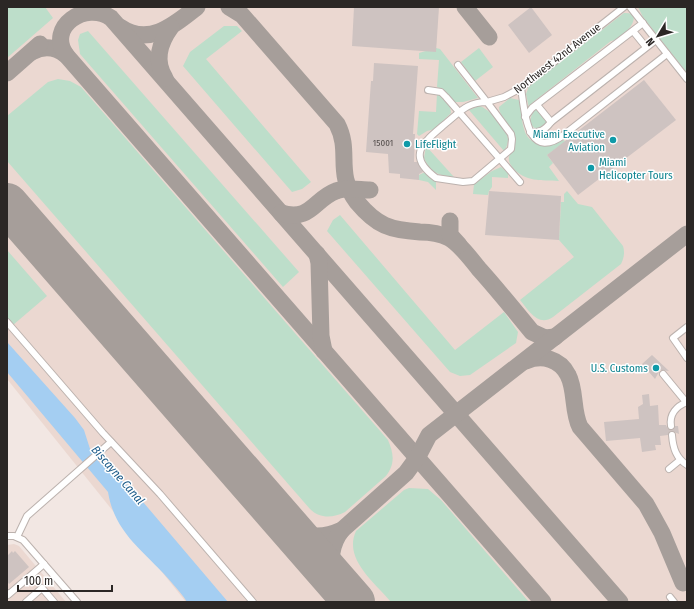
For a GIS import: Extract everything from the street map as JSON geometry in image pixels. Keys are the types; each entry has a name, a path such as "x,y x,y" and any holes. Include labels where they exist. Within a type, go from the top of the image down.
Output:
{"street":[{"name":"Northwest 42nd Avenue","path":"487,102 506,125 512,140 511,149 476,179 469,182 441,180 436,178 427,170 420,157 421,147 424,141 473,103 487,102 504,97 521,88 624,7"},
{"path":"630,7 687,79"},
{"path":"525,117 532,108 643,23"},
{"path":"633,31 646,47"},
{"path":"530,132 542,131 551,122 656,40"},
{"path":"521,88 525,117 530,132 534,137 543,143 559,138 667,54"},
{"path":"458,65 487,102"},
{"path":"428,90 441,92 501,158 520,182"},
{"path":"537,105 551,122"},
{"path":"7,322 111,442 166,501 253,602"},
{"path":"687,327 672,338 687,358"},
{"path":"663,374 687,402 671,416 671,426"},
{"path":"672,435 674,450 680,460 687,465"},
{"path":"15,536 27,516 111,442"},
{"path":"669,470 680,460"},
{"path":"7,536 15,536 23,540 77,602"},
{"path":"7,593 8,595 44,564"},
{"path":"26,602 42,588 54,602"},
{"path":"670,597 674,602"}],"shaded area":[{"path":"7,7 687,7 687,602 186,602 7,379"},
{"path":"14,544 19,546 66,602 7,602 7,545"}],"green space":[{"path":"7,7 45,7 53,18 7,58"},
{"path":"638,7 687,8 687,73 643,17"},
{"path":"624,13 631,14 634,17 631,26 622,36 611,41 532,103 529,108 526,94 529,86"},
{"path":"224,26 237,26 242,31 206,59 311,182 302,189 292,192 183,66 190,52"},
{"path":"88,31 299,272 283,287 80,54 78,40 80,34"},
{"path":"436,48 440,49 478,98 463,102 454,102 443,90 437,87 439,60 419,59 419,53"},
{"path":"479,48 493,67 475,81 461,62"},
{"path":"58,79 70,81 81,87 388,440 393,459 389,472 345,512 331,516 322,516 310,509 7,161 7,116 48,82"},
{"path":"437,94 447,102 451,113 435,129 427,131 419,136 417,134 419,111 436,112"},
{"path":"510,98 519,100 522,122 530,140 535,143 547,145 564,140 565,142 547,155 553,163 549,167 559,181 528,178 518,173 510,164 509,157 515,145 515,137 512,129 501,115 499,107"},
{"path":"479,106 492,115 507,135 507,145 504,151 469,110"},
{"path":"534,109 536,109 547,122 543,127 536,129 532,126 530,120"},
{"path":"426,146 454,177 439,174 429,167 424,158"},
{"path":"501,167 508,173 508,178 492,177 492,187 488,195 473,194 474,184 492,171"},
{"path":"425,172 436,182 436,190 428,182 419,180 419,175"},
{"path":"567,191 578,204 592,207 623,246 623,257 621,264 553,317 548,320 538,319 530,313 520,300 574,257 559,240 561,202 564,202 564,194"},
{"path":"340,215 455,350 504,312 518,332 516,343 470,375 460,376 450,372 327,231 333,220"},
{"path":"7,250 47,296 13,325 7,318"},
{"path":"409,488 428,489 441,500 529,602 391,602 369,579 357,561 353,541 356,531 404,490"}],"water":[{"path":"7,342 75,418 84,430 91,452 100,463 132,489 228,602 187,602 162,572 124,532 117,520 108,492 7,372"}],"building":[{"path":"354,7 439,7 436,52 352,46"},
{"path":"531,7 552,35 529,53 508,25"},
{"path":"374,63 418,66 413,134 415,134 414,162 417,162 423,172 419,174 419,180 400,178 400,174 389,173 388,154 366,152 371,81 373,81"},
{"name":"Miami Executive Aviation","path":"644,80 676,120 578,195 547,155"},
{"path":"489,191 561,196 559,240 485,235"},
{"name":"U.S. Customs","path":"652,355 669,371 660,370 655,379 642,364"},
{"path":"649,394 650,406 658,405 659,425 666,425 668,429 671,430 675,426 678,426 679,434 672,431 668,435 660,436 661,445 655,445 656,450 642,452 640,438 606,441 604,422 639,419 638,407 643,404 642,395"},
{"path":"12,551 13,553 15,551 29,567 9,584 7,581 7,556"}],"taxiway":[{"path":"120,27 131,33 141,35 151,34 170,27 197,7"},
{"path":"229,7 242,15 337,124 343,144 346,181 350,191 364,210 378,222 392,228 434,233 449,238 465,252 532,332 545,338 555,337"},
{"path":"465,7 489,37"},
{"path":"66,55 61,45 61,35 65,26 72,19 81,14 91,12 101,13 111,18 620,602"},
{"path":"165,78 159,58 161,45 171,27"},
{"path":"7,73 40,44"},
{"path":"32,52 41,48 50,48 58,50 66,55 543,602"},
{"path":"281,213 291,215 306,212 322,199 336,191 349,189 370,190"},
{"path":"450,221 450,235 459,245"},
{"path":"288,526 301,533 314,536 328,535 342,530 406,473 417,458 429,435 687,234"},
{"path":"317,254 319,263 321,336 324,351"},
{"path":"526,361 538,358 550,359 565,370 572,387 576,414 580,427 646,504 662,533 683,583"},
{"path":"334,579 331,566 332,553 335,541 342,530"}],"runway":[{"path":"7,204 354,602"}],"place":[{"name":"Miami Executive Aviation","path":"613,140"},
{"name":"LifeFlight","path":"407,144"},
{"name":"Miami Helicopter Tours","path":"591,168"},
{"name":"U.S. Customs","path":"656,368"}],"water label":[{"name":"Biscayne Canal","path":"118,475"}]}
